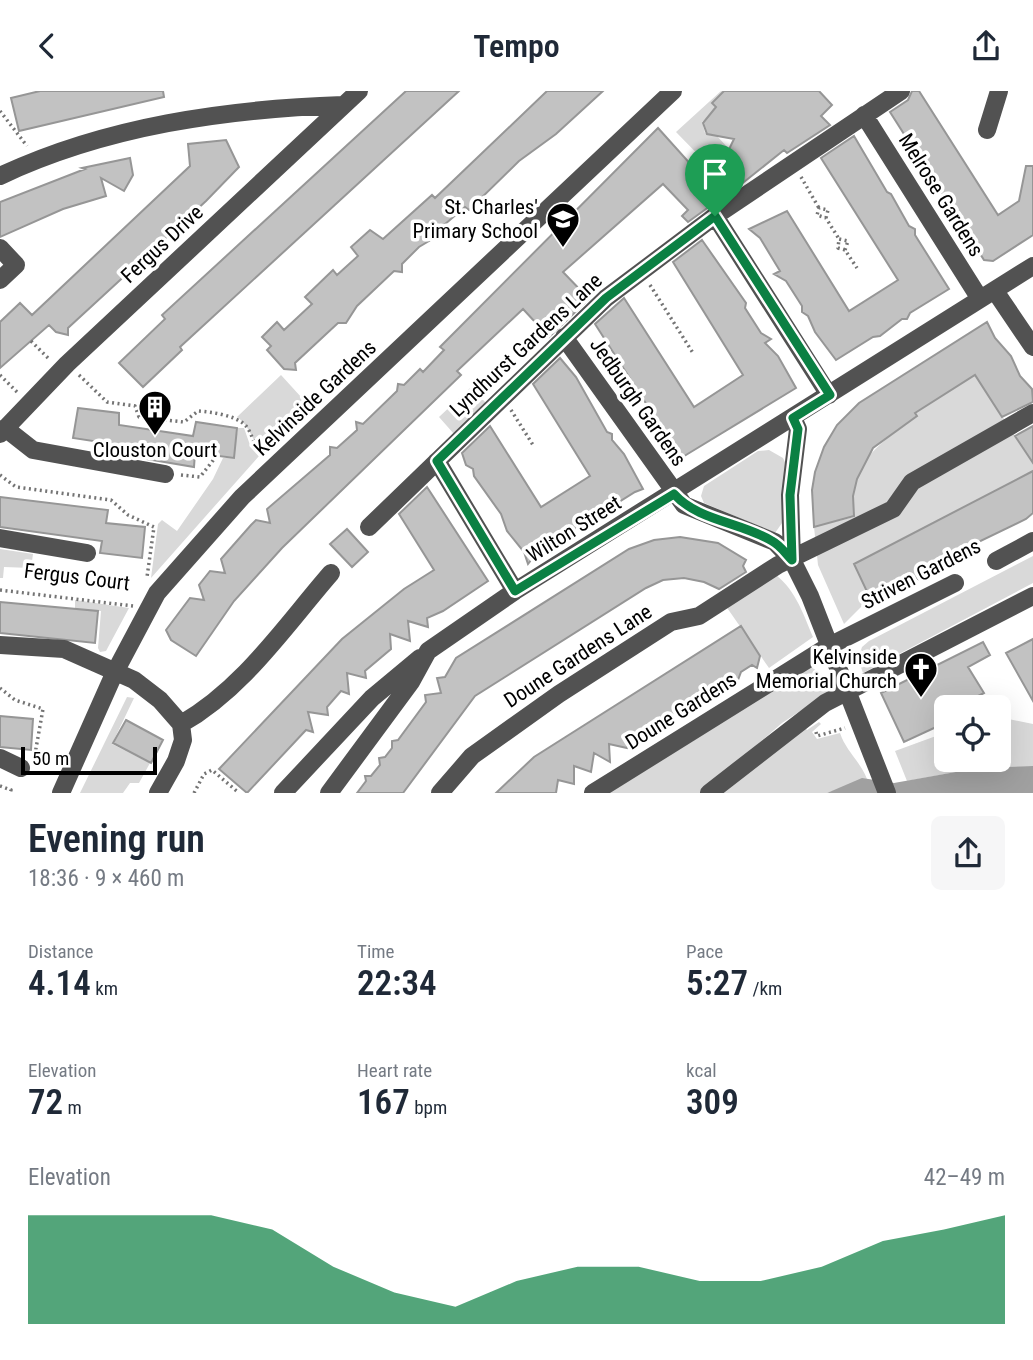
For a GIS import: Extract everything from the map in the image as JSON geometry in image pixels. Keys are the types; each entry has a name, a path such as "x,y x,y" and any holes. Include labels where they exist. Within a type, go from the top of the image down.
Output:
{"street":[{"name":"Fergus Drive","path":"2,431 59,363 359,91"},
{"name":"Kelvinside Gardens","path":"61,793 114,674 157,593 242,497 673,91"},
{"name":"Lyndhurst Gardens Lane","path":"369,527 606,298 715,216 901,91"},
{"path":"987,130 999,91"},
{"path":"0,176 66,148 142,128 276,107 343,105"},
{"name":"Melrose Gardens","path":"864,115 988,295 1033,347"},
{"path":"715,216 830,395"},
{"path":"0,248 16,265 0,280"},
{"name":"Wilton Street","path":"283,793 372,698 428,651 515,591 674,494 1033,266"},
{"name":"Jedburgh Gardens","path":"564,337 674,494"},
{"name":"Doune Gardens Lane","path":"440,793 472,756 548,701 671,622 699,616 778,565 893,509 912,482 1033,413"},
{"path":"792,560 790,495 798,429 793,418"},
{"path":"2,431 33,450 165,474"},
{"path":"437,461 515,591"},
{"path":"674,494 692,510 740,526 775,542 792,560 810,596 887,793"},
{"name":"Fergus Court","path":"0,538 87,553"},
{"name":"Striven Gardens","path":"996,561 1033,541"},
{"path":"181,724 208,708 240,678 331,573"},
{"name":"Striven Gardens","path":"829,646 955,583"},
{"path":"709,793 825,703 1033,596"},
{"path":"0,645 64,649 114,674 134,680 160,700 181,724 183,740 176,761 158,793"},
{"name":"Doune Gardens","path":"593,793 829,646"},
{"name":"Wilton Street","path":"329,793 411,682 428,651"},
{"path":"0,758 21,768"}],"path":[{"path":"0,111 29,149 30,162"},
{"path":"792,163 819,208 828,210 826,218"},
{"path":"819,208 817,215 826,218 839,239 848,241 845,250"},
{"path":"184,218 192,227"},
{"path":"839,239 837,247 845,250 857,268"},
{"path":"641,271 693,353"},
{"path":"31,341 107,402 135,406 139,417 184,422 193,414 206,412 236,419 247,427 254,446 261,455"},
{"path":"0,375 18,393"},
{"path":"503,397 533,445"},
{"path":"165,474 200,477 215,458"},
{"path":"0,475 16,487 111,500 128,515 154,527 147,574"},
{"name":"Fergus Court","path":"0,590 124,603 147,611"},
{"path":"0,688 15,700 43,709 38,737"},
{"path":"820,728 815,732 817,736 832,732"},
{"path":"194,793 204,774 212,770 239,793"},
{"path":"0,786 11,790 10,793"}],"shaded area":[{"path":"724,91 711,103 730,123 713,113 702,122 705,133 717,136 728,148 716,173 676,132"},
{"path":"281,375 312,409 264,453 237,417"},
{"path":"975,375 1033,463 1033,471 854,564 870,598 844,624 818,565 814,527 854,517 855,483 868,457 917,416 915,413"},
{"path":"471,387 486,403 454,434 439,417"},
{"path":"238,428 244,428 250,445 259,456 151,578 158,524 162,520 177,531 213,479 223,458 233,458"},
{"path":"769,450 783,458 786,464 782,523 775,533 704,503 701,496 704,486 758,451"},
{"path":"0,549 33,554 31,568 4,567 3,578 0,578"},
{"path":"1033,556 1033,583 863,673 858,659 862,647 869,641"},
{"path":"771,571 792,592 813,637 769,668 723,602"},
{"path":"75,600 129,608 106,651 100,652 98,648 101,611 75,609"},
{"path":"811,667 823,675 829,692 782,723 702,793 609,793"},
{"path":"127,697 134,698 112,744 150,763 139,783 130,783 123,793 80,793"},
{"path":"1011,719 1033,724 1033,766 1011,767"},
{"path":"819,722 821,724 812,732 817,739 840,733 867,779 827,793 716,793 803,725 807,730"},
{"path":"934,737 934,772 956,772 907,781 895,751"},
{"path":"1033,766 1033,793 827,793 862,778 894,783 956,772 1011,772 1011,767"}],"building":[{"path":"40,91 163,91 164,97 19,131 11,98"},
{"path":"406,91 459,91 180,347 182,350 143,387 119,363 165,319 162,315"},
{"path":"547,91 603,91 556,134 519,161 469,210 465,207 444,225 444,232 419,247 402,264 402,272 394,271 357,306 346,323 338,323 295,363 296,370 284,369 267,350 271,346 262,337 277,322 284,330 312,304 305,297 333,270 337,275 358,256 351,247 370,230 383,239 432,195 435,198"},
{"path":"724,91 819,91 832,105 821,116 830,125 787,153 784,150 739,186 722,183 718,164 722,164 734,139 707,134 703,123 716,107 712,103"},
{"path":"912,91 919,91 998,215 1019,201 1026,166 1033,166 1033,235 993,261 984,260 890,112 908,100"},
{"path":"658,128 721,198 688,222 682,216 688,210 663,184 563,272 589,299 549,337 523,309 457,371 461,375 282,548 234,601 196,656 171,640 166,630 190,598 204,600 199,585 210,571 225,573 221,559 251,525 256,520 270,523 267,509 330,455 330,447 337,448 357,430 356,422 363,424 397,391 398,384 404,385 420,369 423,372 444,350 440,347"},
{"path":"854,136 909,226 915,229 915,235 949,289 910,313 907,319 902,319 880,336 873,337 836,360 815,332 808,316 802,312 802,306 786,281 774,274 780,271 760,238 749,229 787,211 849,311 898,280 821,158"},
{"path":"226,140 239,167 206,201 68,328 68,335 56,332 49,325 0,368 0,322 20,303 32,315 190,166 188,144"},
{"path":"130,158 133,175 124,191 101,178 106,196 63,209 0,237 0,202 85,169 82,168"},
{"path":"702,240 746,303 745,308 761,333 771,339 765,343 778,356 796,388 681,458 595,324 624,298 694,407 743,375 673,262"},
{"path":"987,322 995,338 1011,356 1020,376 1032,389 1033,402 1002,417 975,375 915,413 917,416 873,448 857,479 853,496 854,516 814,527 812,490 815,472 824,447 837,425 859,403"},
{"path":"560,358 576,377 643,489 603,512 601,517 594,517 536,554 528,564 524,552 507,531 501,514 474,476 473,469 466,465 462,453 490,426 541,507 590,476 533,384"},
{"name":"Clouston Court","path":"78,408 119,413 119,425 193,436 196,422 237,428 234,458 195,453 194,467 111,453 113,444 73,438"},
{"path":"1033,426 1033,463 1015,436"},
{"path":"1033,471 1033,513 1026,519 939,561 937,569 923,563 918,579 907,573 896,588 885,584 880,600 874,596 870,598 854,564"},
{"path":"427,487 488,581 443,611 427,618 428,627 408,621 410,641 390,634 391,649 365,671 366,678 347,673 349,694 341,691 327,707 328,715 308,712 313,732 306,730 247,793 219,769 342,639 404,589 434,570 399,514"},
{"path":"0,497 108,510 106,523 145,527 142,558 100,553 102,541 0,527"},
{"path":"347,529 368,552 352,567 330,544"},
{"path":"680,537 718,543 746,560 743,566 746,572 719,589 704,582 684,578 663,580 646,588 475,696 403,793 357,793 366,781 365,776 371,776 380,765 379,758 385,757 392,748 392,741 398,740 426,702 425,695 441,693 437,678 445,677 456,658 629,549 654,540"},
{"path":"0,602 98,611 95,643 0,633"},
{"path":"741,626 760,656 757,668 752,665 741,672 738,680 732,678 701,696 700,702 695,700 686,705 666,718 664,725 658,724 648,730 646,738 640,735 629,741 627,748 609,744 610,762 594,753 591,772 574,766 574,784 558,780 556,793 496,793 534,757"},
{"path":"1033,639 1033,701 1006,653"},
{"name":"Kelvinside Memorial Church","path":"983,642 990,655 968,667 984,693 934,695 934,728 904,742 881,693"},
{"path":"0,716 33,719 31,750 0,747"},
{"path":"126,720 163,740 151,763 113,743"}],"place":[{"name":"St. Charles' Primary School","path":"563,249"},
{"name":"Clouston Court","path":"155,437"},
{"name":"Kelvinside Memorial Church","path":"921,699"}],"route":[{"path":"715,216 830,395 793,418 798,429 790,495 792,560 775,542 740,526 692,510 674,494 515,591 437,461 606,298 715,216"}]}
